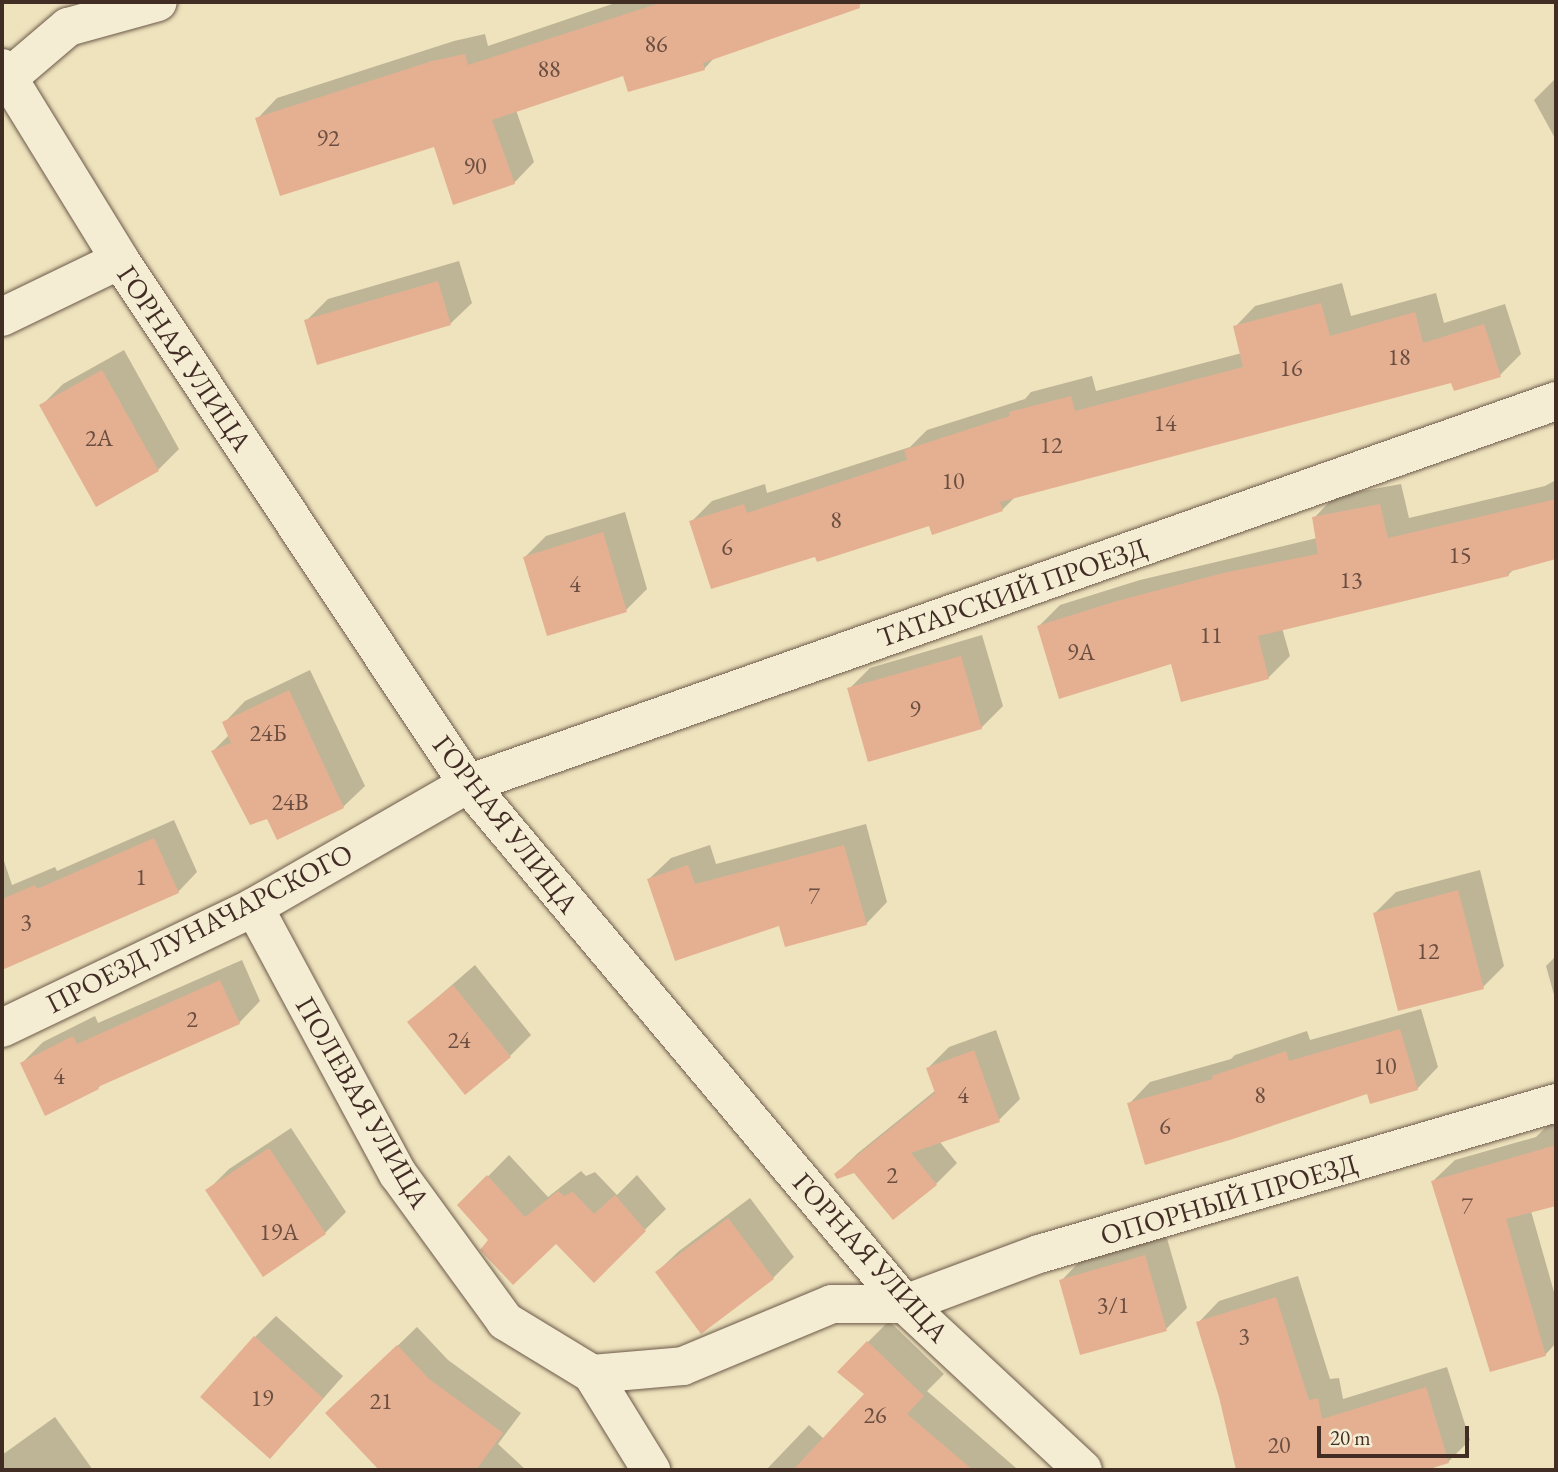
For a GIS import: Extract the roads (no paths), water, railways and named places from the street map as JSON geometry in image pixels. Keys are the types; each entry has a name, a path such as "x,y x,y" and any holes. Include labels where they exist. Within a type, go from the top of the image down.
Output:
{"street":[{"path":"5,73 73,14 158,2"},
{"name":"ГОРНАЯ УЛИЦА","path":"5,73 120,260 468,784 905,1304 1083,1470"},
{"path":"2,317 120,260"},
{"name":"ТАТАРСКИЙ ПРОЕЗД","path":"468,784 1556,401"},
{"name":"ПРОЕЗД ЛУНАЧАРСКОГО","path":"2,1028 254,907 468,784"},
{"name":"ПОЛЕВАЯ УЛИЦА","path":"254,907 398,1174 505,1321 592,1374 651,1470"},
{"name":"ОПОРНЫЙ ПРОЕЗД","path":"905,1304 1039,1254 1556,1103"},
{"path":"592,1374 683,1366 832,1304 905,1304"}]}
